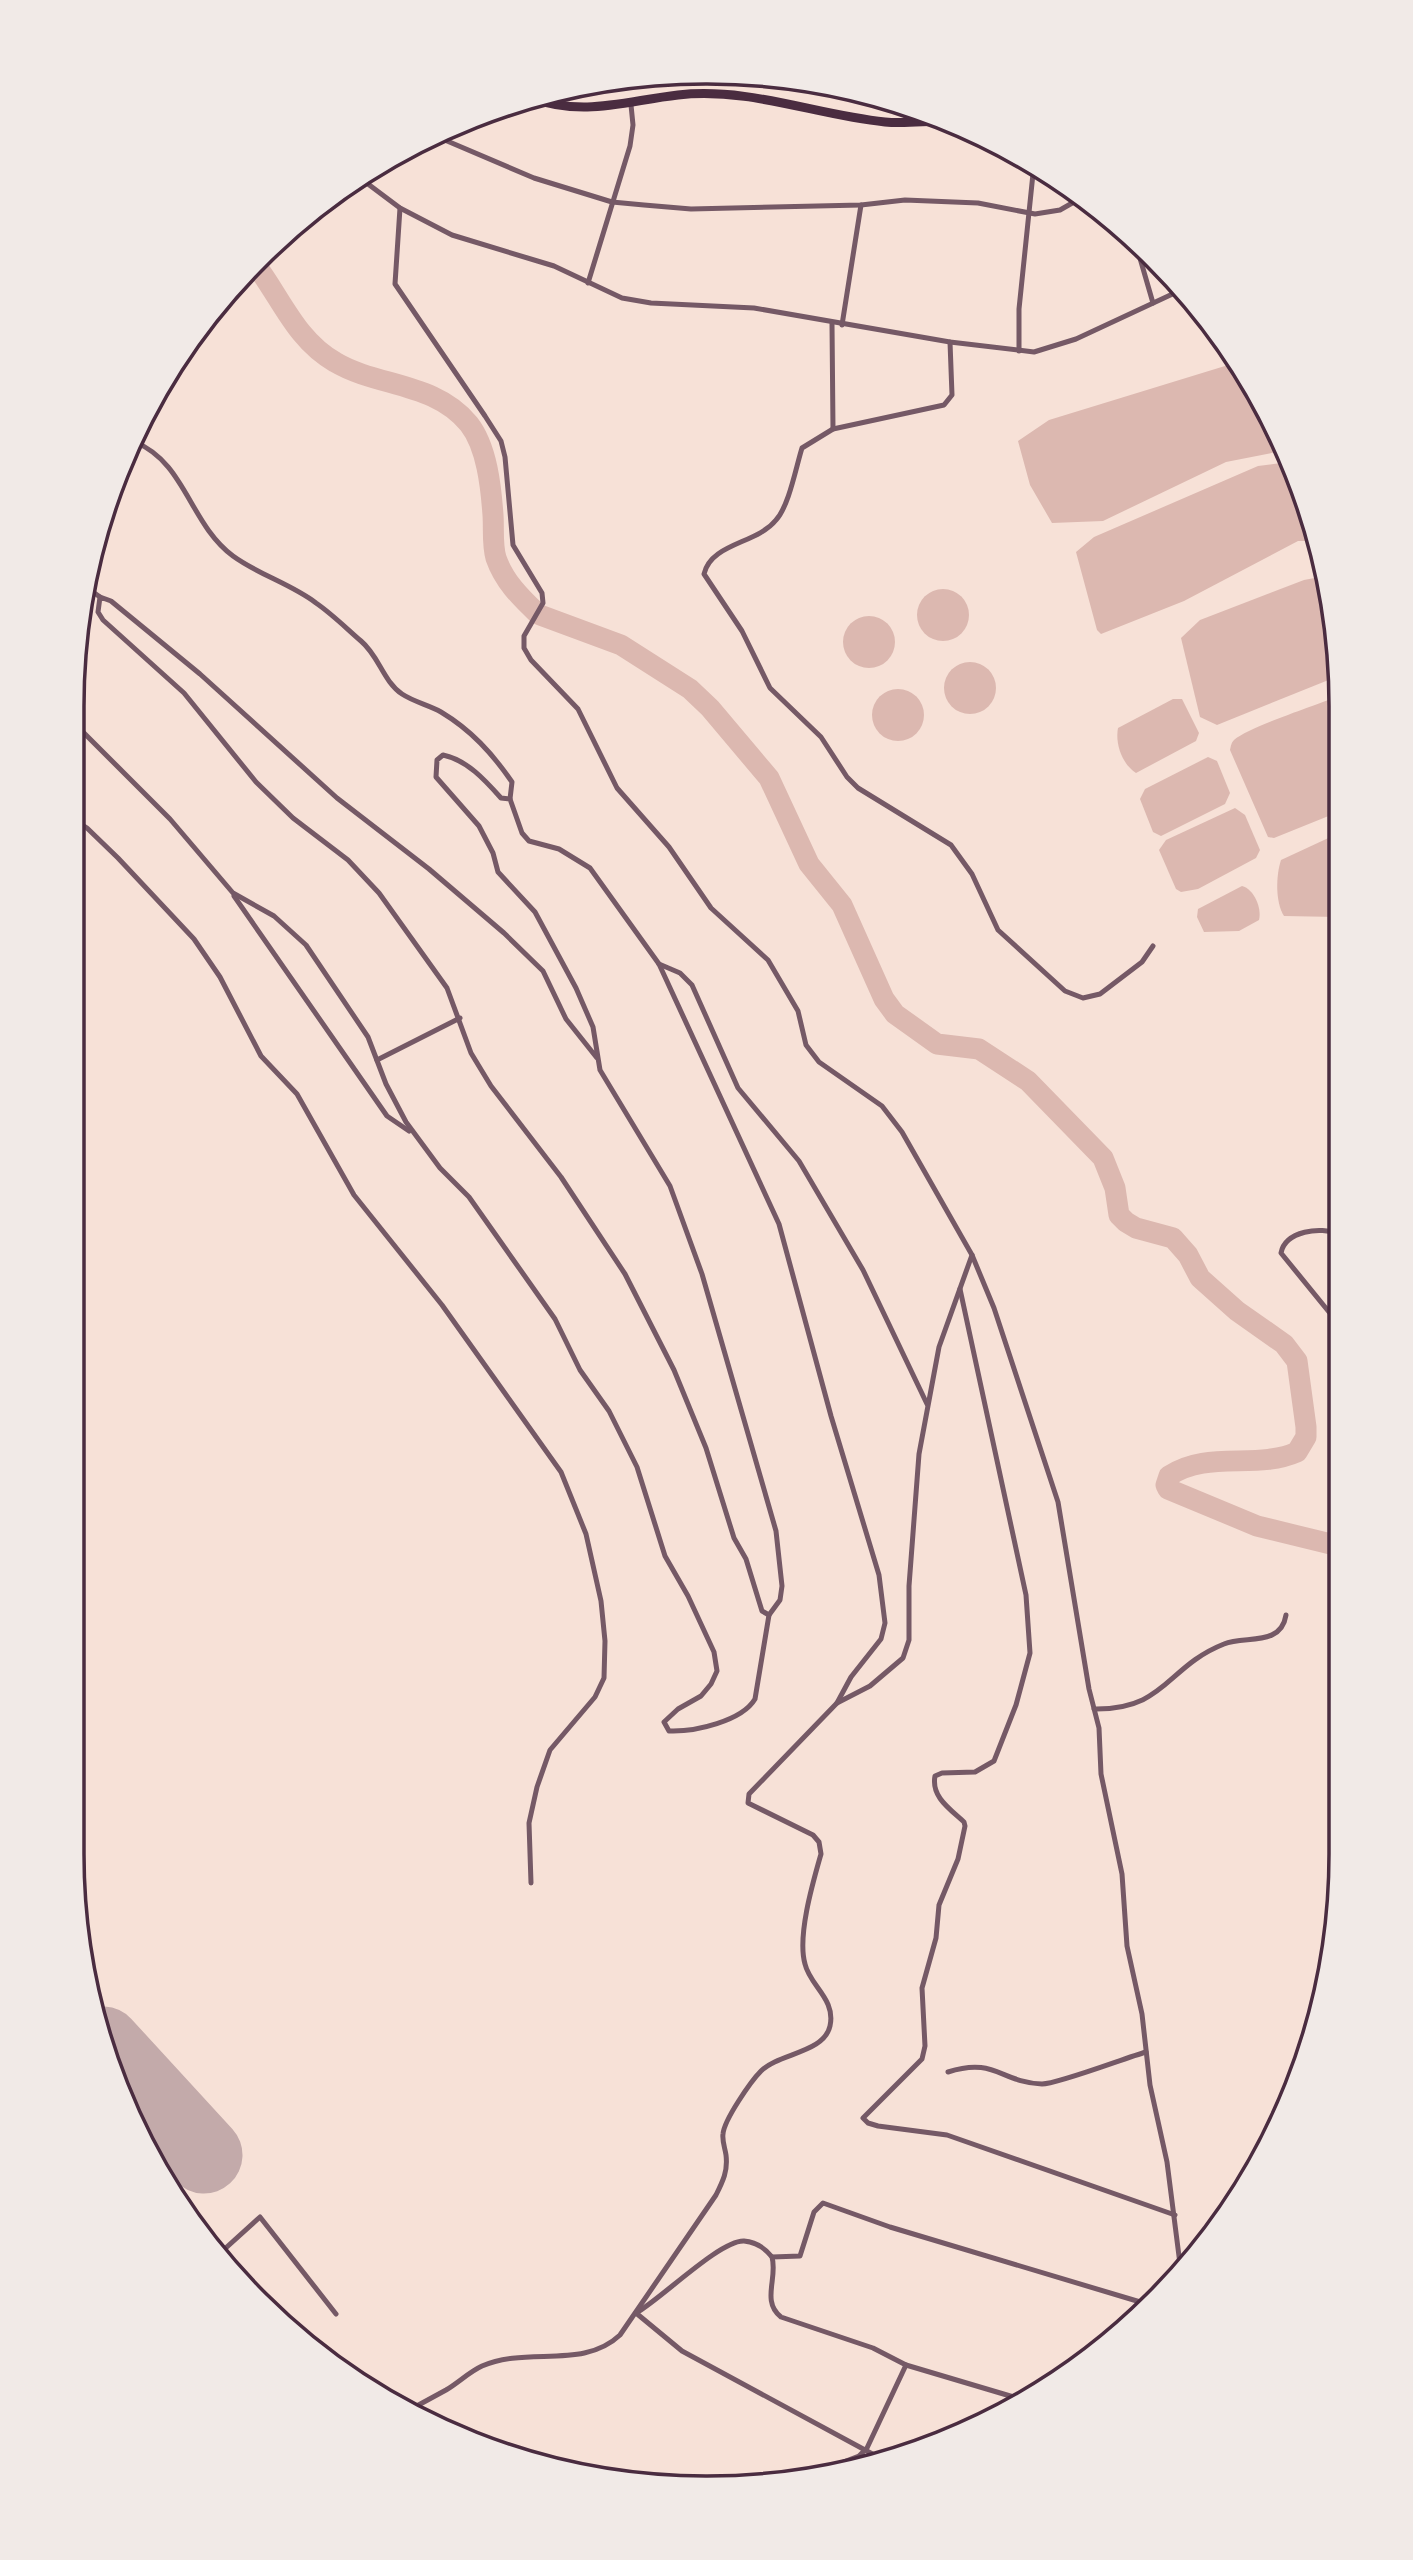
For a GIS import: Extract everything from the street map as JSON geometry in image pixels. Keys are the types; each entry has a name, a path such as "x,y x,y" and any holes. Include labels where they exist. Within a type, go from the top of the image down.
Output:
{"highway":[{"path":"554,103 580,108 631,105 679,95 735,94 886,122 919,121"}],"street":[{"path":"588,283 630,146 634,125 631,105"},
{"path":"447,141 534,178 612,202 691,209 861,205 905,200 978,203 1030,213 1050,213 1071,203"},
{"path":"1019,351 1019,309 1033,177"},
{"path":"368,184 400,208 452,235 554,266 622,298 651,303 754,308 832,324 1034,352 1076,339 1173,294"},
{"path":"842,325 861,205"},
{"path":"400,208 395,284 485,416 500,441 505,457 513,545 542,593 542,603 524,636 524,648 531,660 578,709 617,789 669,847 711,908 768,960 798,1011 806,1045 819,1062 882,1107 902,1132 972,1255 1012,1359 1058,1502 1099,1728 1101,1774 1122,1874 1127,1946 1142,2014 1146,2052 1175,2215 1179,2258"},
{"path":"1140,260 1153,303"},
{"path":"832,324 833,429"},
{"path":"950,342 952,395 944,405 833,429 802,448 784,506 771,526 712,557 704,574 742,631 771,688 821,737 847,777 858,788 951,845 972,874 998,930 1065,991 1083,998 1100,994 1142,962 1153,946"},
{"path":"142,445 157,452 167,463 217,541 233,556 315,602 373,651 391,684 403,695 441,712 486,745 512,782 510,799 522,833 529,841 559,849 590,868 659,964 779,1224 831,1416 879,1575 885,1623 881,1639 851,1677 838,1703"},
{"path":"95,593 111,601 175,653 337,797 429,869 504,933 543,971 566,1019 597,1058"},
{"path":"100,597 98,611 103,620 184,693 256,782 293,818 348,860 379,893 447,988 471,1053 491,1086 561,1177 625,1274 674,1370 706,1448 734,1538 746,1559 762,1611 769,1615"},
{"path":"84,733 170,819 233,893 387,1116 416,1135"},
{"path":"233,893 274,916 306,945 368,1037 386,1084 416,1135 440,1168 469,1198 555,1319 580,1370 609,1411 637,1467 665,1556 688,1596 714,1652 716,1671 711,1684 701,1696 669,1715 664,1722 669,1731 734,1719 749,1710 755,1699 769,1615 780,1600 782,1586 776,1531 702,1275 670,1185 600,1070 593,1027 535,912 498,872 494,853 479,825 436,777 437,760 443,755 452,757 482,776 501,798 510,799"},
{"path":"84,829 118,858 194,939 220,977 261,1056 297,1094 354,1195 442,1304 561,1472 586,1534 601,1601 605,1641 604,1678 595,1698 564,1731 545,1762 529,1824 531,1883"},
{"path":"659,964 680,973 692,985 738,1088 799,1161 863,1270 928,1406"},
{"path":"377,1060 460,1018"},
{"path":"1329,1230 1306,1231 1284,1245 1281,1253 1329,1312"},
{"path":"418,2405 481,2367 530,2355 568,2355 608,2347 636,2313 721,2185 726,2174 723,2135 727,2119 761,2071 773,2061 816,2043 828,2033 831,2023 828,2001 805,1966 803,1944 821,1854 819,1842 813,1835 748,1803 749,1794 838,1703 870,1686 903,1658 909,1640 909,1586 919,1454 939,1347 972,1255"},
{"path":"959,1286 1026,1595 1030,1653 1016,1705 994,1761 975,1772 942,1773 935,1776 933,1784 938,1797 965,1826 958,1859 939,1905 936,1938 922,1989 925,2046 922,2059 863,2118 878,2126 947,2135 1175,2215"},
{"path":"1094,1709 1118,1710 1144,1701 1157,1693 1186,1664 1224,1643 1271,1636 1280,1630 1286,1615"},
{"path":"948,2072 972,2065 982,2066 1022,2081 1046,2084 1146,2052"},
{"path":"636,2313 720,2251 741,2241 757,2244 772,2257 800,2256 814,2211 823,2203 1022,2268 1139,2302"},
{"path":"226,2248 260,2217 336,2314"},
{"path":"772,2257 770,2302 773,2311 791,2322 873,2348 906,2365 1012,2396"},
{"path":"636,2313 682,2351 855,2446 867,2448 874,2453"},
{"path":"853,2458 867,2448 906,2365"}],"shaded area":[{"path":"1227,365 1246,395 1275,452 1226,462 1103,521 1052,523 1030,485 1018,441 1049,420"},
{"path":"1280,463 1307,541 1298,541 1184,601 1101,634 1097,630 1076,552 1094,537 1258,466"},
{"path":"1315,578 1324,625 1328,680 1217,725 1200,717 1181,638 1200,620"},
{"path":"943,589 962,596 969,615 962,634 943,641 924,634 917,615 924,596"},
{"path":"869,616 888,623 895,642 888,661 869,668 850,661 843,642 850,623"},
{"path":"970,662 989,669 996,688 989,707 970,714 951,707 944,688 951,669"},
{"path":"898,689 917,696 924,715 917,734 898,741 879,734 872,715 879,696"},
{"path":"1173,699 1182,699 1199,733 1196,741 1136,773 1121,753 1118,728"},
{"path":"1329,700 1329,816 1274,838 1268,837 1230,750 1234,740 1282,717"},
{"path":"1208,757 1217,761 1230,793 1225,804 1161,836 1153,832 1140,799 1145,789"},
{"path":"1235,808 1245,815 1260,850 1256,858 1198,889 1181,892 1176,889 1159,850 1166,840"},
{"path":"1329,838 1329,917 1284,916 1277,888 1281,860"},
{"path":"1242,886 1250,891 1256,900 1259,920 1239,931 1204,932 1197,917 1198,909"}],"waterway":[{"path":"260,272 290,318 321,353 351,370 440,400 469,424 480,444 487,468 496,558 508,581 537,613"},
{"path":"540,615 621,645 690,689 710,708 769,778 809,864 842,905 884,999 895,1014 937,1044 979,1049 1028,1081 1103,1158 1115,1188 1119,1215 1136,1228 1173,1238 1188,1255 1200,1278 1237,1311 1284,1344 1297,1361 1306,1427 1306,1437 1297,1452 1265,1460 1199,1464 1169,1476 1166,1485 1168,1489 1257,1526 1329,1544"}],"runway":[{"path":"121,2064 204,2155"}]}
